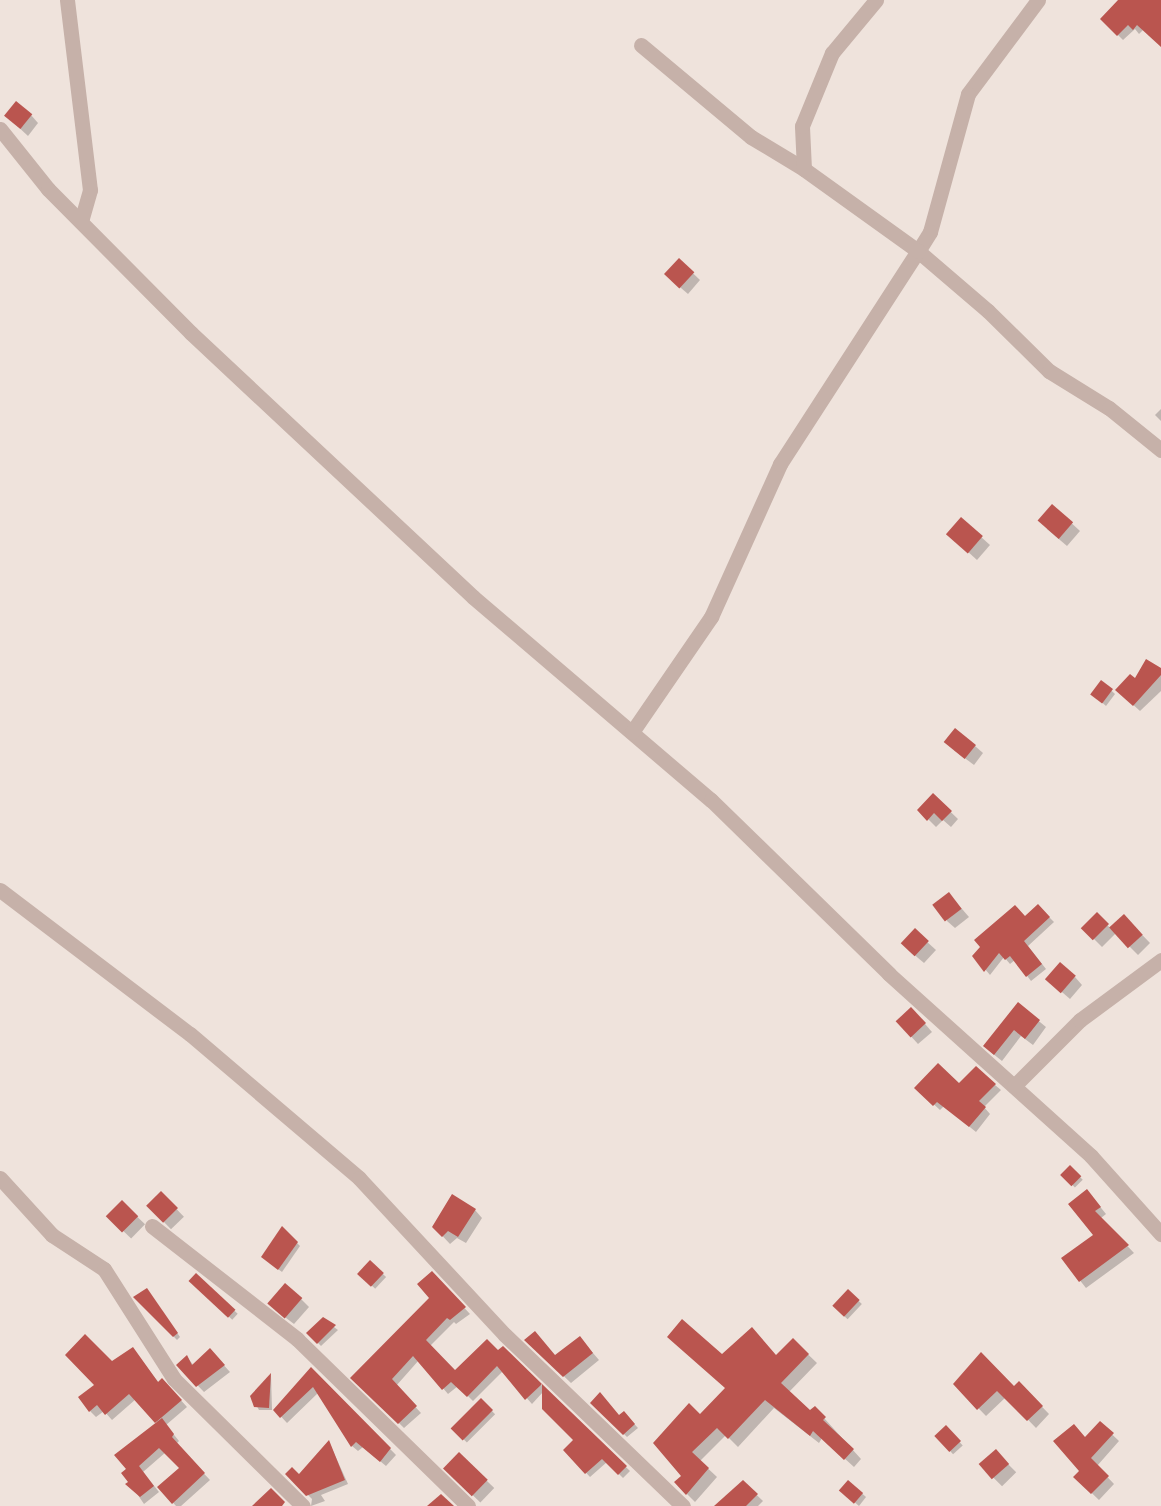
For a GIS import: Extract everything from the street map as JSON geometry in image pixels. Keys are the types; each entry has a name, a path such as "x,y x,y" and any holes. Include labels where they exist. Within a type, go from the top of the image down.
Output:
{"street":[{"path":"67,0 90,190 81,222"},
{"path":"804,169 802,126 832,53 876,0"},
{"path":"632,732 711,617 780,464 930,231 968,94 1038,0"},
{"path":"641,45 751,137 804,169 918,251 1049,371 1109,408 1161,450"},
{"path":"0,129 48,189 191,333 473,597 711,800 889,974 1091,1156 1161,1234"},
{"path":"0,890 190,1034 359,1178 505,1335 683,1506"},
{"path":"1014,1086 1080,1020 1161,960"},
{"path":"0,1178 52,1235 104,1269 174,1379 303,1506"},
{"path":"152,1226 297,1339 468,1506"}],"building":[{"path":"1118,0 1161,0 1161,47 1137,25 1133,30 1128,25 1117,36 1100,19"},
{"path":"16,101 32,114 20,129 4,116"},
{"path":"679,258 694,272 679,288 664,274"},
{"path":"1052,504 1073,522 1059,539 1038,521"},
{"path":"961,517 983,536 968,553 946,534"},
{"path":"1146,659 1161,668 1161,675 1133,706 1115,690 1130,674 1135,678"},
{"path":"1101,680 1113,689 1102,703 1090,694"},
{"path":"955,728 976,745 965,759 944,742"},
{"path":"933,793 952,811 942,821 934,813 927,821 917,810"},
{"path":"949,892 962,909 945,921 932,905"},
{"path":"1038,904 1050,917 1024,941 1042,964 1026,977 1010,956 1005,960 999,953 984,972 972,956 980,947 974,940 1015,905 1025,916"},
{"path":"1097,912 1109,924 1093,940 1081,928"},
{"path":"1124,914 1143,935 1128,948 1109,927"},
{"path":"915,928 929,941 915,956 901,943"},
{"path":"1060,962 1076,976 1061,993 1045,979"},
{"path":"1018,1002 1040,1020 1025,1039 1014,1030 994,1055 983,1046"},
{"path":"911,1007 926,1023 911,1037 896,1021"},
{"path":"938,1063 959,1083 976,1066 996,1084 979,1101 986,1107 969,1127 937,1102 933,1106 914,1088"},
{"path":"1070,1165 1081,1176 1071,1186 1060,1175"},
{"path":"1087,1189 1101,1207 1095,1211 1129,1245 1079,1282 1061,1258 1093,1235 1068,1204"},
{"path":"161,1191 178,1208 163,1223 146,1206"},
{"path":"452,1194 476,1209 458,1237 448,1231 442,1237 432,1227"},
{"path":"122,1200 138,1216 122,1233 106,1216"},
{"path":"282,1226 298,1242 278,1270 261,1257"},
{"path":"370,1260 384,1273 371,1287 357,1274"},
{"path":"432,1271 466,1307 450,1320 447,1318 426,1340 455,1370 487,1339 498,1350 503,1346 542,1384 525,1400 497,1366 467,1397 451,1382 442,1390 413,1356 392,1379 417,1406 398,1424 350,1378 429,1298 417,1284"},
{"path":"196,1273 235,1310 228,1318 188,1281"},
{"path":"285,1283 302,1298 285,1318 267,1303"},
{"path":"147,1288 178,1333 173,1337 133,1297"},
{"path":"848,1289 860,1300 844,1317 832,1306"},
{"path":"323,1317 336,1325 317,1344 306,1333"},
{"path":"682,1319 722,1354 752,1327 776,1355 793,1338 809,1354 781,1383 810,1410 815,1406 826,1417 823,1420 854,1449 844,1460 813,1431 810,1436 765,1400 728,1439 717,1428 692,1452 709,1468 686,1495 674,1482 681,1476 653,1443 689,1403 700,1414 725,1388 667,1337"},
{"path":"535,1331 555,1355 580,1336 593,1353 563,1377 524,1340"},
{"path":"85,1334 112,1361 133,1347 158,1382 162,1378 182,1400 155,1423 129,1394 105,1415 97,1405 89,1412 78,1397 94,1385 65,1355"},
{"path":"210,1348 225,1365 196,1387 176,1365 187,1355 192,1365"},
{"path":"981,1352 1014,1386 1019,1381 1043,1406 1027,1421 997,1391 977,1410 953,1384"},
{"path":"311,1367 391,1448 380,1462 356,1442 351,1447 313,1387 280,1418 273,1410"},
{"path":"271,1373 269,1408 254,1407 250,1396"},
{"path":"542,1384 627,1466 618,1475 602,1459 585,1474 563,1450 573,1440 542,1409"},
{"path":"600,1392 619,1415 624,1411 635,1424 623,1435 590,1403"},
{"path":"481,1398 493,1410 463,1440 451,1428"},
{"path":"162,1418 174,1434 172,1437 205,1473 172,1504 157,1487 179,1468 159,1448 139,1466 154,1486 140,1497 125,1484 128,1482 121,1473 126,1469 114,1455"},
{"path":"1100,1421 1114,1433 1091,1458 1109,1476 1091,1494 1073,1477 1079,1471 1053,1441 1074,1424 1085,1437"},
{"path":"946,1425 961,1441 949,1452 934,1436"},
{"path":"329,1440 345,1480 306,1496 285,1474 292,1467 299,1474"},
{"path":"996,1449 1009,1464 992,1479 979,1464"},
{"path":"459,1452 488,1480 472,1496 443,1469"},
{"path":"743,1480 758,1494 746,1506 714,1506"},
{"path":"848,1480 863,1493 854,1504 839,1491"},
{"path":"271,1488 285,1502 282,1506 252,1506"},
{"path":"441,1494 454,1506 427,1506"}]}
